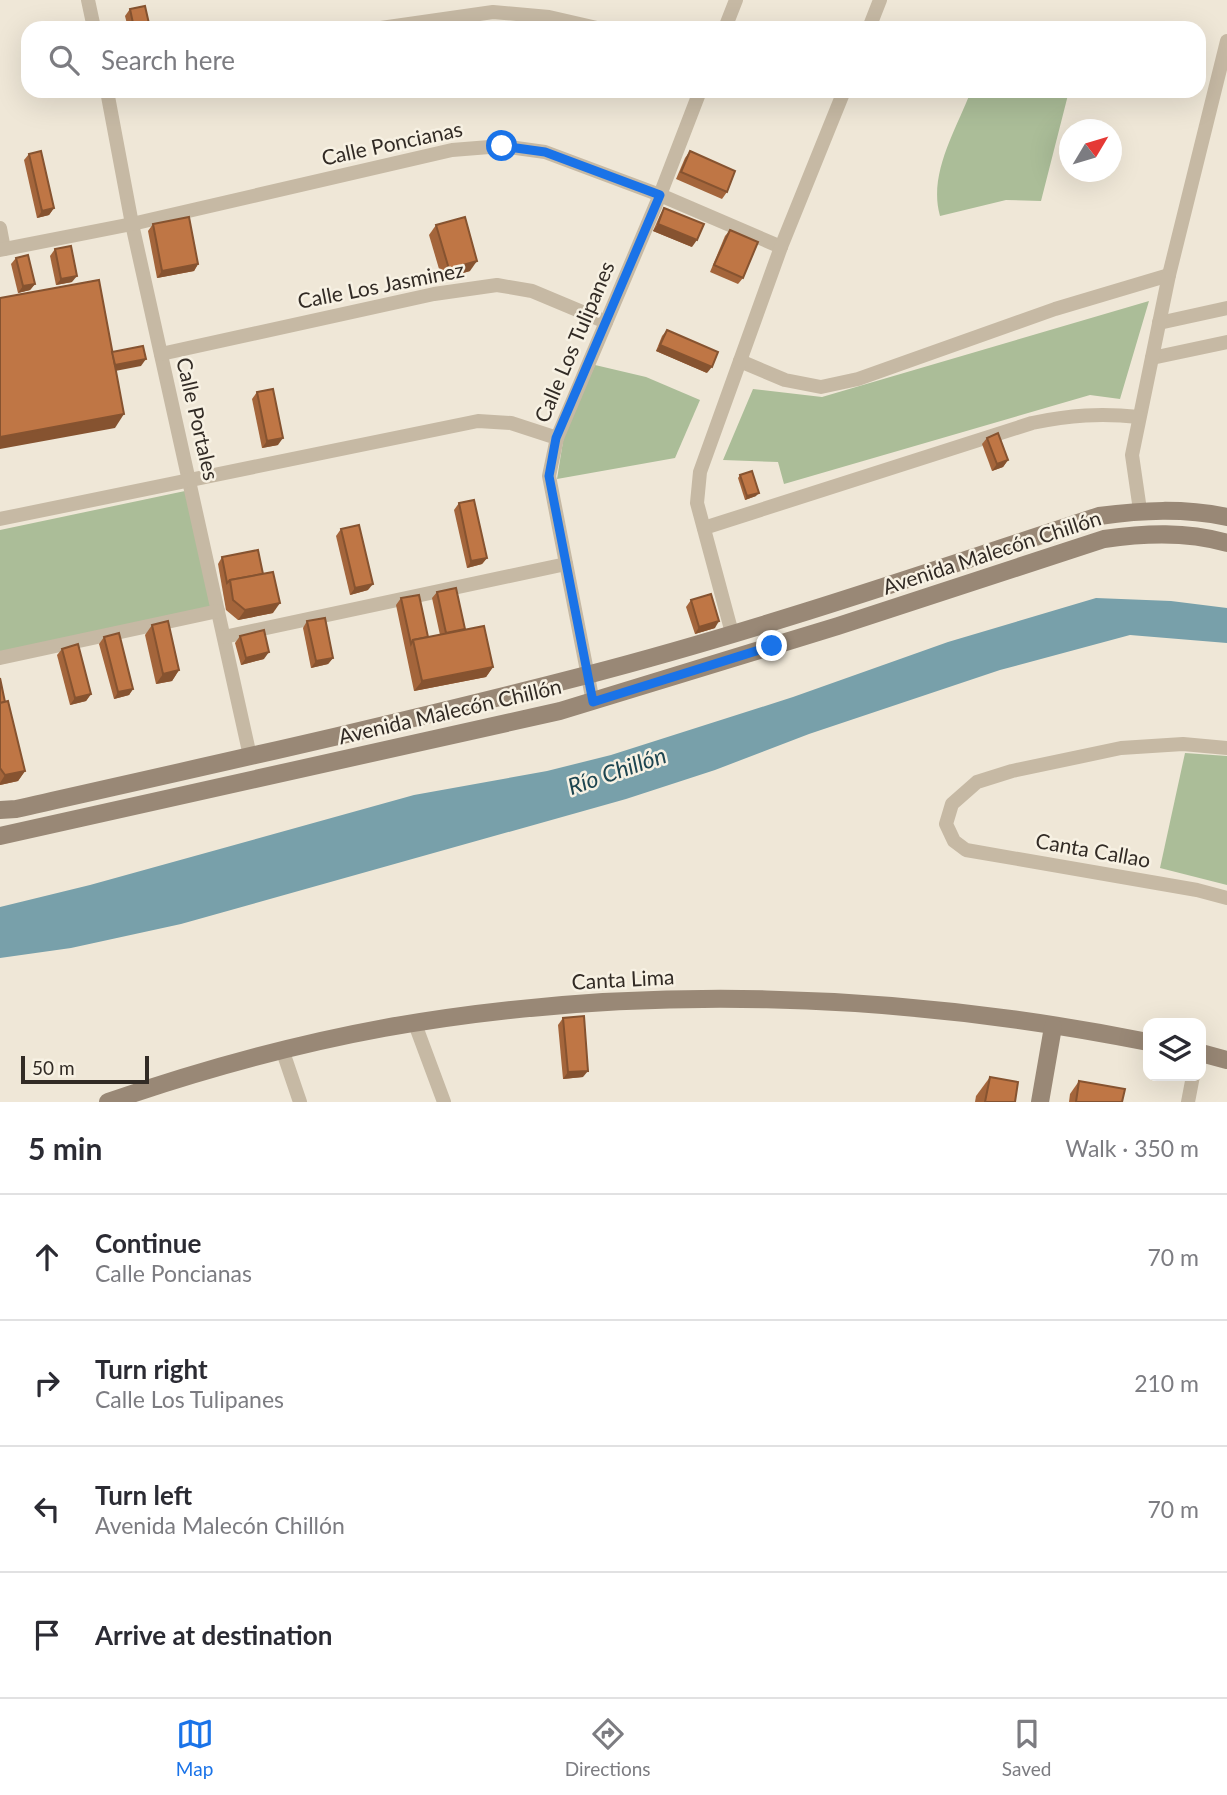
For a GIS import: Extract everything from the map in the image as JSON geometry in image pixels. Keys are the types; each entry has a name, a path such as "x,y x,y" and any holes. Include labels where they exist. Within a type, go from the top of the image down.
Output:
{"main road":[{"name":"Avenida Malecón Chillón","path":"0,810 29,806 250,756 587,675 831,605 1099,516 1140,510 1183,510 1227,517"},
{"name":"Avenida Malecón Chillón","path":"0,836 560,711 825,630 1104,540 1140,534 1177,535 1227,542"},
{"name":"Canta Lima","path":"108,1102 282,1049 487,1013 611,1001 817,1001 897,1006 1143,1041"},
{"path":"1040,1102 1054,1027"},
{"path":"1206,1054 1227,1060"}],"street":[{"path":"88,0 92,21"},
{"path":"728,21 736,0"},
{"path":"872,21 880,0"},
{"path":"430,21 493,12 566,21"},
{"path":"1140,510 1132,454 1169,275 1227,41"},
{"name":"Calle Portales","path":"108,98 132,224 250,756"},
{"name":"Calle Los Tulipanes","path":"593,702 549,476 556,438 660,195 697,98"},
{"path":"732,634 697,503 700,472 781,247 841,98"},
{"name":"Calle Poncianas","path":"2,249 132,224 452,150 502,146 545,152 660,195 781,247"},
{"path":"0,228 2,249"},
{"path":"740,361 785,380 821,387 858,379 1055,309 1169,275"},
{"name":"Calle Los Jasminez","path":"161,354 434,293 497,285 532,291 606,322"},
{"path":"1159,323 1227,308"},
{"path":"1152,358 1227,342"},
{"path":"704,528 1032,423 1103,413 1139,417"},
{"path":"0,519 478,421 511,423 556,438"},
{"path":"224,637 566,564"},
{"path":"0,657 218,611"},
{"name":"Canta Callao","path":"1227,748 1183,744 1121,748 1012,771 976,782 952,804 946,824 954,841 965,850 1197,890 1227,898"},
{"path":"415,1024 444,1102"},
{"path":"282,1049 300,1102"},
{"path":"1188,1102 1192,1081"}],"green space":[{"path":"968,98 1067,98 1062,119 1059,119 1059,130 1041,201 1006,200 940,216 938,184 945,152"},
{"path":"1149,301 1120,399 1090,395 784,484 778,462 723,460 753,389 822,397"},
{"path":"595,365 646,377 700,400 675,458 557,479 564,435"},
{"path":"185,491 213,609 0,655 0,530"},
{"path":"1185,753 1227,756 1227,885 1160,868"}],"water":[{"name":"Río Chillón","path":"1096,598 1171,601 1227,608 1227,643 1130,635 1000,670 626,799 181,924 71,948 0,958 0,907 90,885 414,795 547,771 611,755 793,697 948,642"}],"building":[{"path":"145,6 148,21 133,21 130,9"},
{"path":"41,151 54,208 42,211 29,154"},
{"path":"690,151 735,171 727,192 681,172"},
{"path":"664,208 704,224 697,240 658,224"},
{"path":"189,217 198,264 162,271 153,224"},
{"path":"465,217 477,261 449,269 436,225"},
{"path":"730,230 758,242 743,278 714,265"},
{"path":"71,246 77,276 61,279 55,249"},
{"path":"28,255 35,284 23,286 16,258"},
{"path":"99,280 124,414 0,437 0,298"},
{"path":"667,330 718,352 712,367 660,345"},
{"path":"143,346 146,359 115,365 112,352"},
{"path":"273,389 283,438 267,441 257,392"},
{"path":"998,433 1008,460 997,464 987,438"},
{"path":"752,471 759,493 747,496 740,475"},
{"path":"474,500 487,558 471,561 459,503"},
{"path":"359,525 373,584 355,588 341,529"},
{"path":"258,550 263,574 230,580 227,583 222,557"},
{"path":"273,572 280,603 245,610 233,600 230,580"},
{"path":"456,588 465,629 446,633 437,592"},
{"path":"711,594 719,621 699,627 691,600"},
{"path":"419,595 428,637 413,640 411,644 401,598"},
{"path":"325,618 333,658 316,661 307,621"},
{"path":"168,621 179,670 163,674 152,625"},
{"path":"484,626 493,667 422,681 413,640"},
{"path":"264,630 269,652 246,658 240,636"},
{"path":"119,633 133,689 118,692 104,637"},
{"path":"78,644 91,694 75,698 62,649"},
{"path":"0,678 5,702 0,703"},
{"path":"8,701 25,771 5,775 0,768 0,703"},
{"path":"584,1016 588,1071 568,1072 563,1018"},
{"path":"990,1077 1018,1082 1015,1102 985,1102"},
{"path":"1079,1081 1125,1089 1122,1102 1076,1102"}],"route":[{"path":"502,146 545,152 660,195 556,438 549,476 593,702 772,646"}]}
